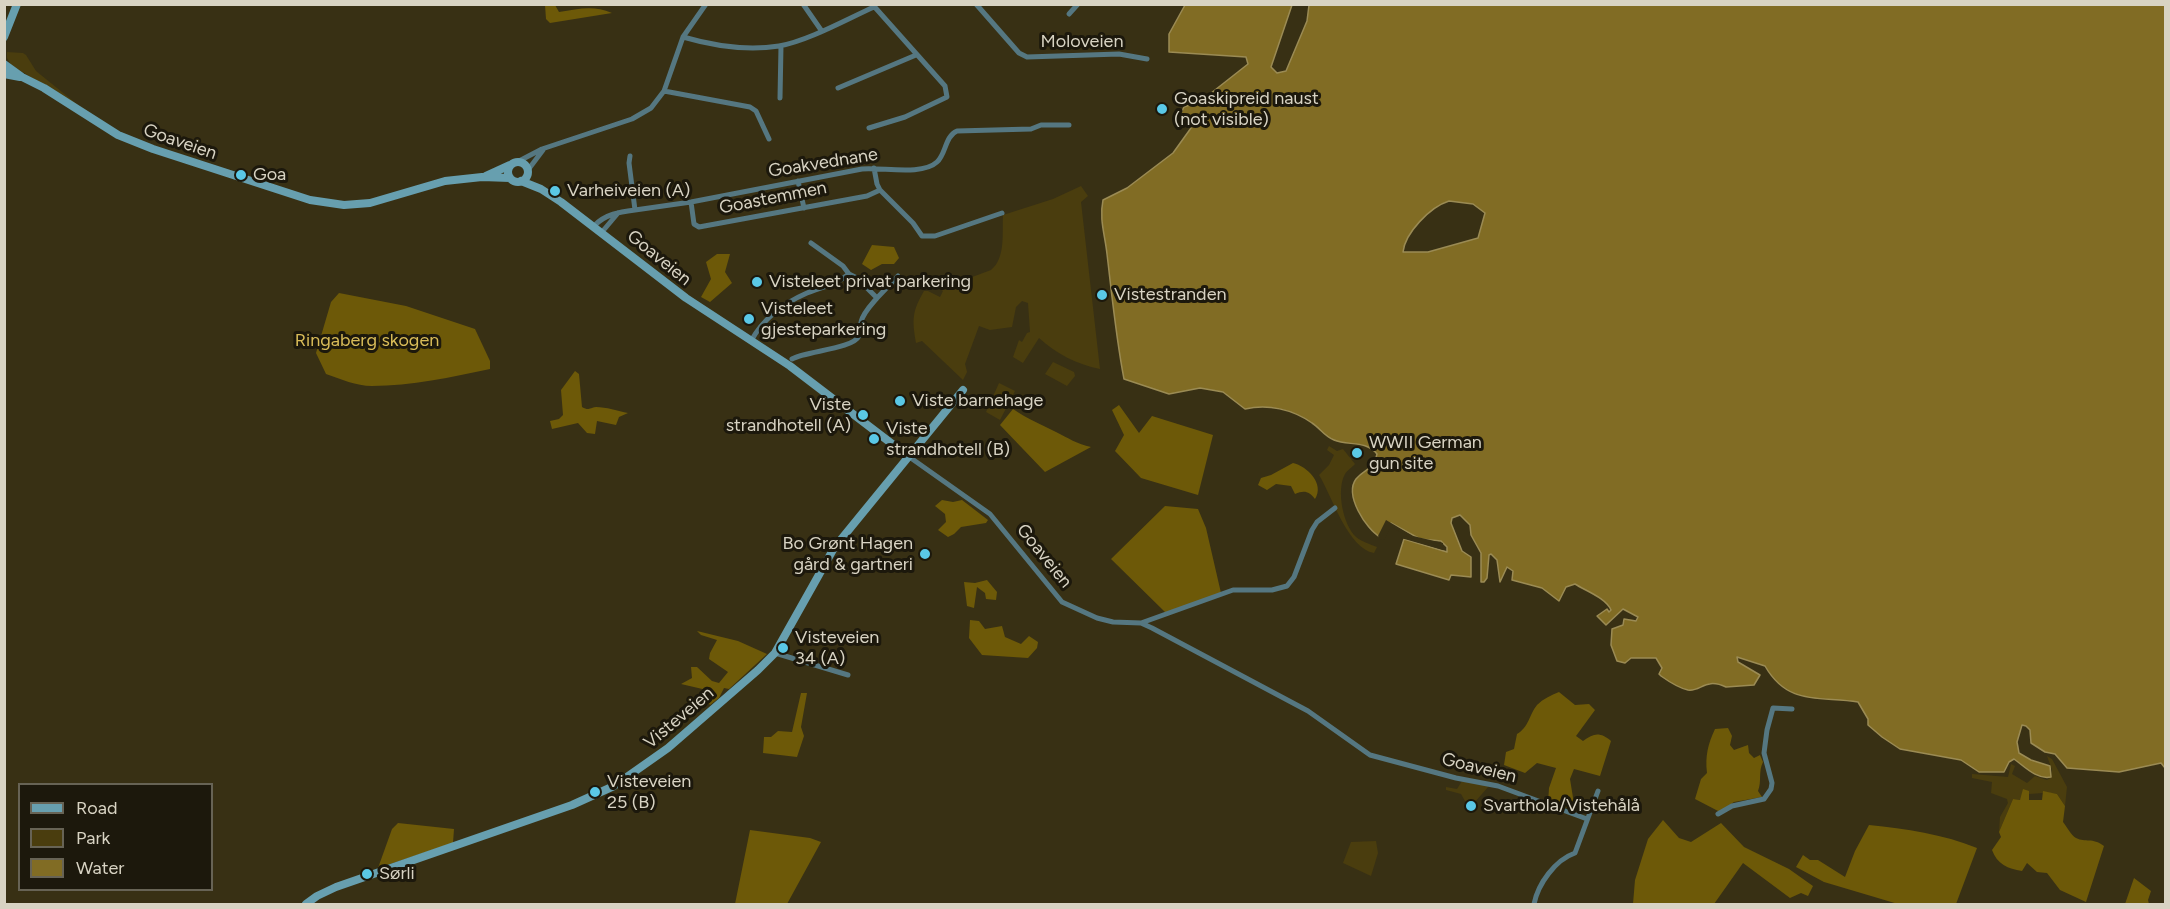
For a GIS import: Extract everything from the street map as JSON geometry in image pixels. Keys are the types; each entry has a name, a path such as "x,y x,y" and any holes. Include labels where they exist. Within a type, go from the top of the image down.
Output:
{"main road":[{"path":"4,37 17,4"},
{"name":"Goaveien","path":"4,64 22,77 45,88 102,127 124,138 318,202 344,205 370,203 428,185 482,177 510,178"},
{"name":"Goaveien","path":"4,74 22,77"},
{"path":"519,161 528,171 526,178 515,182 508,173 510,165 519,161"},
{"name":"Goaveien","path":"482,177 510,165"},
{"name":"Goaveien","path":"528,171 541,189"},
{"name":"Goaveien","path":"521,181 541,189 594,226 686,298 790,366 908,456"},
{"name":"Visteveien","path":"306,904 330,890 572,805 614,786 668,748 775,653 834,548 879,496 951,399 963,390"}],"street":[{"path":"519,161 547,147 641,115 656,103 664,91 683,37 706,4"},
{"path":"803,4 821,30"},
{"name":"Moloveien","path":"976,4 1019,53 1027,57 1119,54 1147,59"},
{"path":"1069,14 1078,4"},
{"path":"683,37 744,49 781,46 873,6 945,86 947,97 905,117 869,128"},
{"path":"780,98 781,46"},
{"path":"838,88 916,55"},
{"path":"664,91 750,107 756,111 769,139"},
{"name":"Goakvednane","path":"594,226 600,219 619,212 691,202 874,168 914,170 927,168 936,163 943,154 949,137 957,131 1032,129 1041,125 1069,126"},
{"path":"528,171 547,147"},
{"path":"630,156 628,163 635,210"},
{"path":"874,168 880,190 919,232 928,237 1002,213"},
{"path":"798,181 804,208"},
{"name":"Goastemmen","path":"691,202 694,224 699,227 867,196 880,190"},
{"path":"602,232 619,212"},
{"path":"811,243 843,266 849,274 857,278 877,297"},
{"path":"751,341 765,321 794,299 840,281 849,274"},
{"path":"792,358 806,352 835,347 859,337 864,315 877,297 898,276"},
{"name":"Goaveien","path":"908,456 990,514 1062,602 1097,618 1113,622 1141,623 1308,711 1370,755 1456,778 1498,786 1587,819"},
{"path":"1141,623 1233,590 1272,590 1287,586 1294,577 1312,530 1317,522 1335,508"},
{"path":"775,653 848,675"},
{"path":"1718,814 1732,806 1764,799 1768,794 1772,783 1764,753 1773,708 1792,708"},
{"path":"1534,904 1536,896 1553,867 1564,857 1575,853 1598,791"}],"green space":[{"path":"545,5 555,5 559,12 592,8 612,13 550,23 546,19"},
{"path":"7,52 26,55 36,71 83,109 11,65"},
{"path":"1081,186 1088,196 1081,202 1100,369 1067,358 1039,338 1023,363 1013,357 1019,340 1022,342 1030,332 1028,303 1022,301 1016,307 1012,327 990,330 979,326 965,364 967,372 963,380 922,341 916,343 914,316 924,291 940,297 943,291 940,289 991,270 996,265 1001,252 1003,215 1053,199"},
{"path":"872,245 894,247 899,258 894,264 882,264 871,270 862,264"},
{"path":"717,254 730,254 725,272 732,283 710,302 701,297 711,279 706,262"},
{"name":"Ringaberg skogen","path":"339,293 406,306 475,329 490,361 490,369 387,386 360,385 326,374 316,353 331,302"},
{"path":"1053,362 1074,372 1075,376 1067,386 1045,374"},
{"path":"575,371 579,374 582,407 604,408 628,413 619,417 616,425 597,421 595,434 587,433 578,423 552,429 550,421 559,419 563,415 561,390"},
{"path":"999,383 1015,391 1000,420 986,412"},
{"path":"1119,405 1139,433 1152,416 1213,435 1198,495 1141,478 1115,451 1124,435 1112,410"},
{"path":"1013,409 1073,441 1091,447 1045,472 1000,425"},
{"path":"1329,446 1337,451 1343,449 1355,464 1345,474 1342,481 1342,507 1351,532 1363,542 1377,547 1374,553 1356,542 1319,475 1329,465 1334,455 1327,450"},
{"path":"1293,463 1304,468 1313,476 1318,487 1315,499 1306,492 1295,494 1291,486 1276,484 1267,490 1258,485 1261,478"},
{"path":"942,500 953,502 962,500 988,520 986,523 961,527 948,537 938,530 946,522 945,514 935,506"},
{"path":"1165,506 1198,509 1206,528 1221,593 1166,613 1111,559"},
{"path":"987,580 997,592 996,600 986,599 985,593 977,587 974,608 967,606 964,582 975,583"},
{"path":"970,620 979,621 985,629 1002,626 1005,637 1021,644 1029,636 1038,642 1037,648 1028,658 982,655 969,638"},
{"path":"697,631 738,641 767,654 729,689 724,688 719,698 710,705 707,701 714,695 711,691 681,684 692,678 691,667 697,667 712,681 719,683 728,672 709,659 717,640 701,635"},
{"path":"1559,692 1575,705 1589,704 1595,710 1576,736 1583,741 1590,736 1600,735 1611,741 1600,776 1574,769 1570,779 1575,810 1548,803 1549,788 1556,768 1537,763 1525,773 1504,765 1506,752 1514,749 1517,734 1524,728 1537,705 1547,697"},
{"path":"801,693 807,693 801,727 804,736 797,757 763,753 764,737 771,737 778,731 792,732"},
{"path":"1728,728 1732,736 1730,745 1734,750 1748,745 1749,753 1754,758 1760,755 1763,762 1758,791 1762,797 1734,802 1720,812 1695,799 1701,779 1707,773 1708,750 1715,729"},
{"path":"2047,756 2052,759 2067,787 2065,806 2057,794 2043,792 2029,794 2029,791 2020,800 2013,799 1999,832 2000,817 2008,803 2007,799 1991,793 1992,782 1972,778 1972,774 2008,777 2011,764 2015,766 2012,774 2027,783 2035,776 2047,780 2052,770"},
{"path":"1462,781 1489,786 1474,803 1465,801 1461,794 1446,790 1446,787 1457,789"},
{"path":"2023,789 2029,791 2029,800 2042,800 2043,791 2057,794 2065,806 2063,822 2072,835 2104,846 2086,902 2060,890 2047,873 2037,872 2027,863 2022,871 2012,869 2000,862 1994,855 1992,850 2001,837 1999,832 2013,799 2020,800"},
{"path":"1663,820 1679,838 1691,842 1721,823 1744,847 1789,869 1813,886 1808,896 1801,893 1790,898 1743,863 1714,904 1633,904 1635,880 1648,839"},
{"path":"398,823 454,829 453,843 378,868 392,829"},
{"path":"1869,825 1910,830 1977,848 1956,904 1898,904 1824,882 1796,867 1803,855 1810,860 1818,860 1845,877 1855,851"},
{"path":"750,830 810,838 821,842 787,904 735,904"},
{"path":"1376,841 1378,853 1371,876 1343,863 1351,842"},
{"path":"2134,878 2151,891 2149,904 2125,904"}],"water":[{"path":"1185,5 1292,5 1271,67 1277,73 1286,71 1307,21 1309,5 2165,5 2165,768 2161,763 2119,772 2067,768 2055,754 2045,752 2031,743 2030,730 2022,725 2017,742 2019,753 2031,760 2050,766 2051,777 2036,775 2014,759 2009,762 2004,772 1979,772 1961,760 1900,749 1868,725 1868,719 1858,702 1818,699 1794,693 1774,679 1765,666 1737,657 1738,662 1760,675 1754,685 1726,687 1719,684 1708,684 1693,690 1685,689 1659,674 1662,668 1656,658 1631,658 1625,663 1617,661 1611,645 1612,629 1623,625 1624,619 1636,621 1638,617 1623,609 1606,625 1597,616 1607,609 1609,612 1611,610 1608,606 1600,598 1575,584 1566,587 1559,601 1542,588 1512,580 1513,571 1507,567 1500,582 1497,560 1491,554 1489,555 1487,578 1481,582 1481,553 1471,535 1470,525 1460,515 1452,518 1451,523 1462,551 1471,557 1471,577 1451,575 1449,580 1396,564 1404,539 1447,552 1447,547 1441,541 1420,539 1391,523 1380,537 1369,527 1358,511 1353,494 1356,479 1371,466 1377,454 1368,447 1334,440 1312,423 1288,411 1262,407 1245,409 1223,392 1200,388 1169,394 1124,379 1103,227 1103,200 1127,188 1173,153 1191,128 1181,113 1184,107 1201,101 1248,64 1246,57 1169,52 1169,34","holes":["1449,201 1473,204 1485,213 1478,238 1428,252 1403,252 1413,229 1434,209"]}],"pier":[{"path":"1386,520 1413,536 1443,543 1443,548 1443,550 1401,538 1404,536 1414,539 1391,527 1385,539 1380,540 1378,536","holes":["1425,542 1440,544 1443,548"]}],"place":[{"name":"Goaskipreid naust (not visible)","path":"1162,109"},
{"name":"Goa","path":"241,175"},
{"name":"Varheiveien (A)","path":"555,191"},
{"name":"Visteleet privat parkering","path":"757,282"},
{"name":"Vistestranden","path":"1102,295"},
{"name":"Visteleet gjesteparkering","path":"749,319"},
{"name":"Viste barnehage","path":"900,401"},
{"name":"Viste strandhotell (A)","path":"863,415"},
{"name":"Viste strandhotell (B)","path":"874,439"},
{"name":"WWII German gun site","path":"1357,453"},
{"name":"Bo Grønt Hagen gård & gartneri","path":"925,554"},
{"name":"Visteveien 34 (A)","path":"783,648"},
{"name":"Visteveien 25 (B)","path":"595,792"},
{"name":"Svarthola/Vistehålå","path":"1471,806"},
{"name":"Sørli","path":"367,874"}]}
